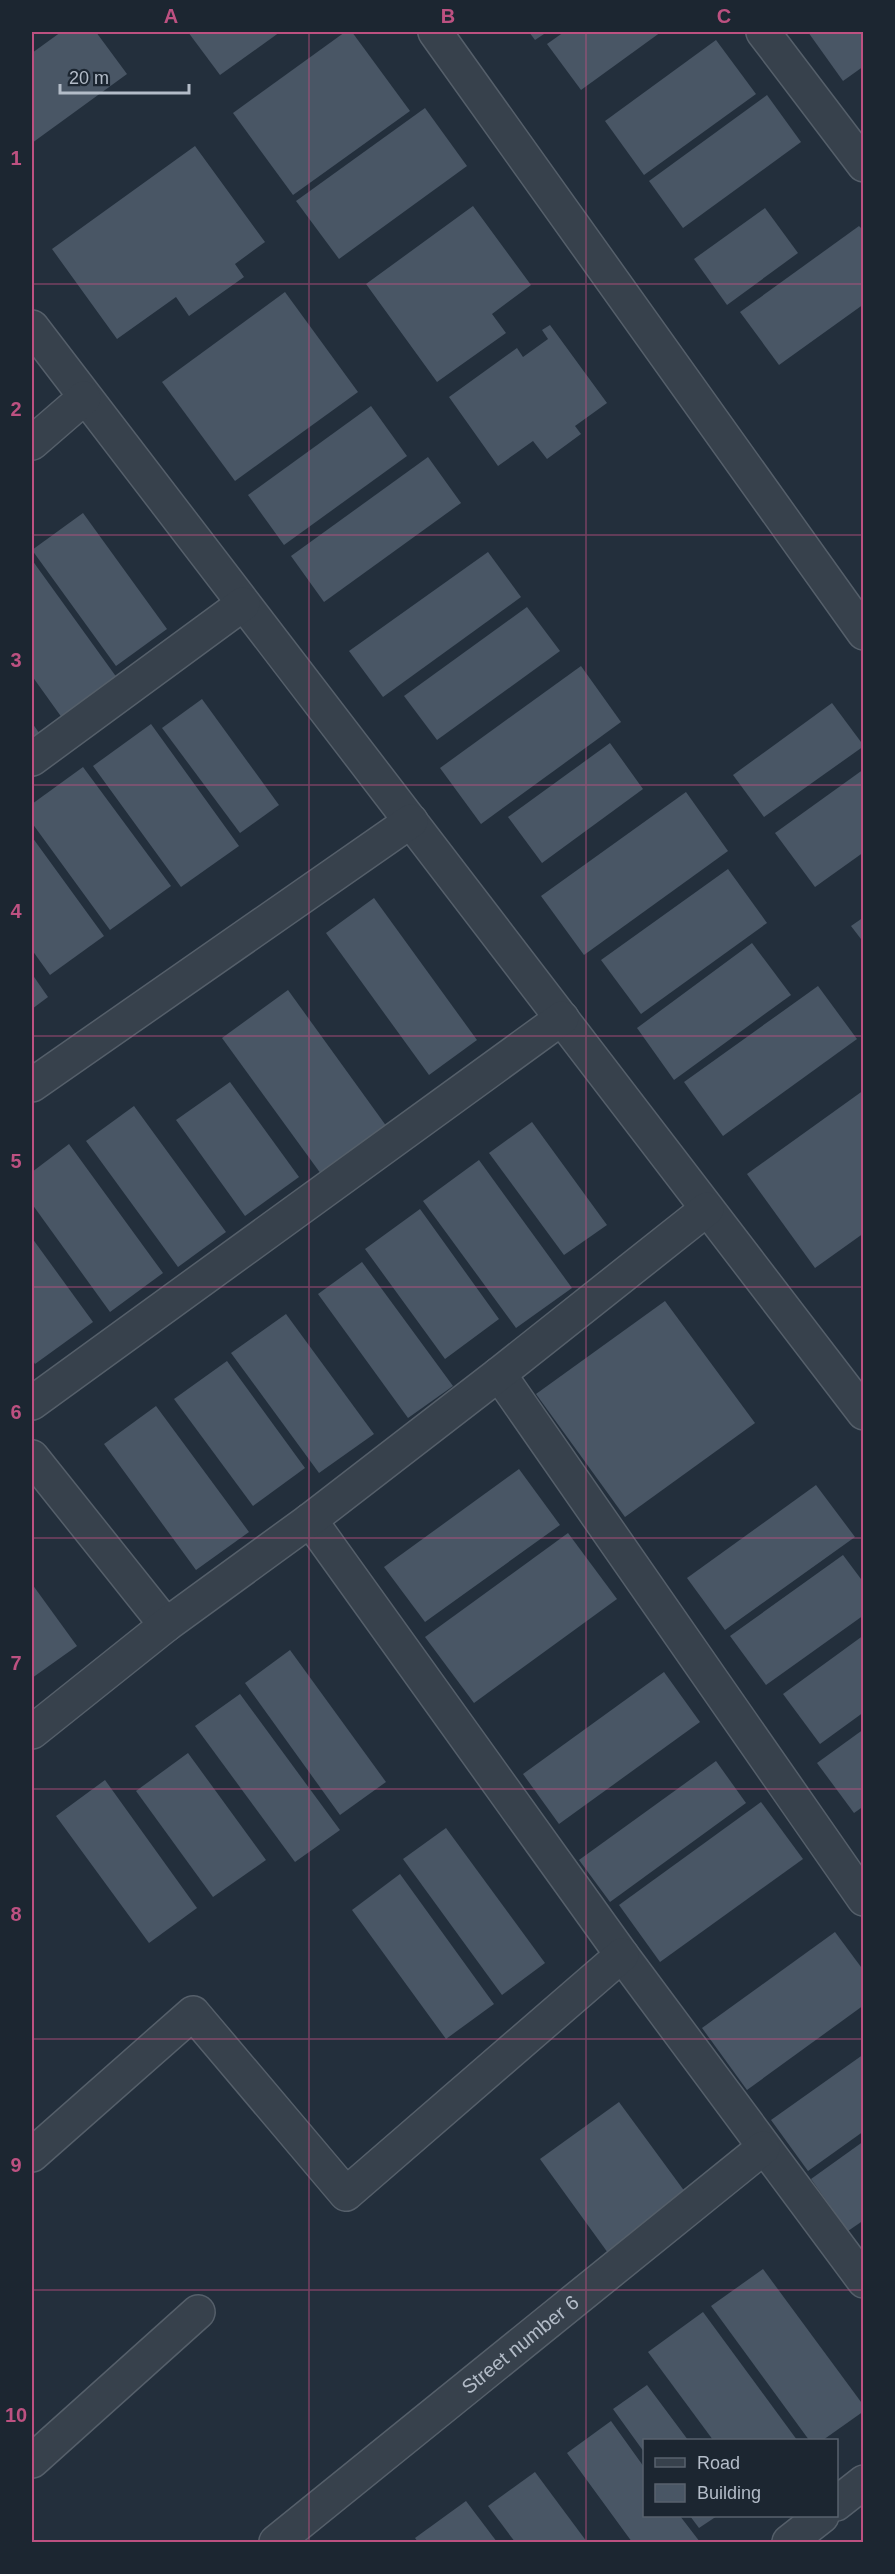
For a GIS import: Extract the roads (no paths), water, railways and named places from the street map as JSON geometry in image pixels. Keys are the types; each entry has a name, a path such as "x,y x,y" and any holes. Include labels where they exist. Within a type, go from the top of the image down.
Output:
{"street":[{"path":"435,32 864,633"},
{"path":"763,32 864,165"},
{"path":"32,327 84,398 864,1413"},
{"path":"32,443 84,398"},
{"path":"32,759 243,604"},
{"path":"32,1085 411,821"},
{"path":"32,1403 562,1018"},
{"path":"32,1732 166,1625 310,1520 500,1374 707,1209"},
{"path":"500,1374 864,1899"},
{"path":"32,1457 166,1625"},
{"path":"310,1520 622,1955 763,2148 864,2281"},
{"path":"32,2155 193,2013 346,2194 622,1955"},
{"name":"Street number 6","path":"276,2542 763,2148"},
{"path":"32,2461 198,2312"},
{"path":"838,2503 864,2482"},
{"path":"789,2542 821,2517"}]}
